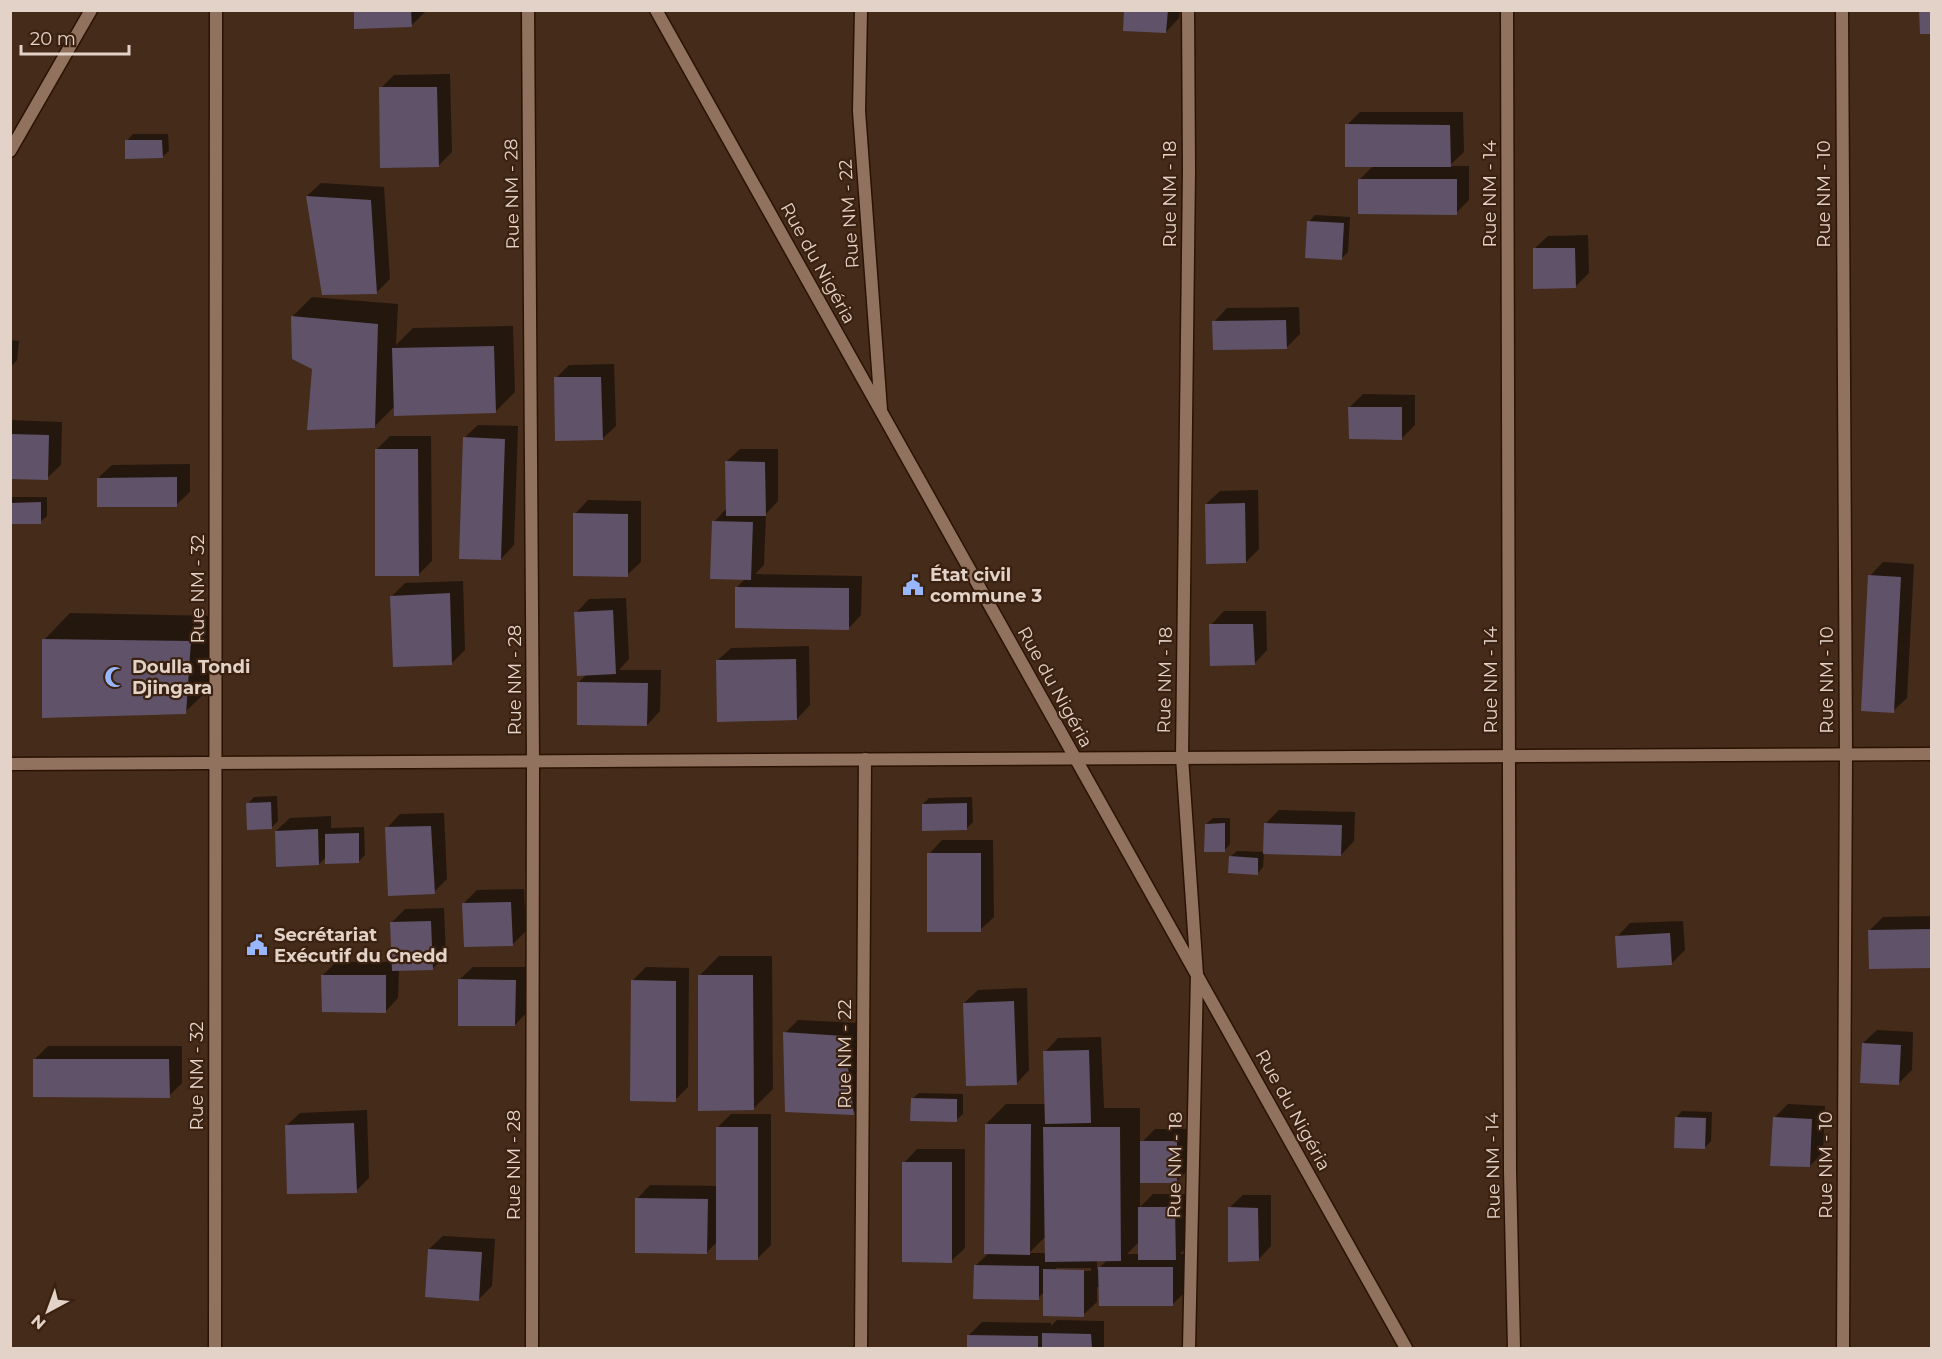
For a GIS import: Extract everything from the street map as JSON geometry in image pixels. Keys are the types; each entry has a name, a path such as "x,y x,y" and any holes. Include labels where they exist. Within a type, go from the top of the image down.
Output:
{"street":[{"path":"10,151 91,10"},
{"name":"Rue NM - 32","path":"215,1348 216,10"},
{"name":"Rue NM - 28","path":"528,10 533,761 532,1348"},
{"name":"Rue du Nigéria","path":"656,10 1406,1348"},
{"name":"Rue NM - 22","path":"861,10 859,111 882,414"},
{"name":"Rue NM - 18","path":"1188,10 1189,170 1182,757 1197,975 1189,1348"},
{"name":"Rue NM - 14","path":"1507,10 1510,1171 1514,1348"},
{"name":"Rue NM - 10","path":"1842,10 1846,754 1843,1348"},
{"path":"10,764 1932,754"},
{"name":"Rue NM - 22","path":"861,1348 865,759"}],"building":[{"path":"354,10 411,10 412,27 354,29"},
{"path":"1124,10 1168,10 1166,33 1123,31"},
{"path":"1919,10 1932,10 1932,34 1920,34"},
{"path":"379,87 437,87 439,167 380,168"},
{"path":"1345,124 1450,125 1451,167 1345,167"},
{"path":"125,140 162,140 163,158 125,159"},
{"path":"1358,179 1457,179 1457,215 1358,214"},
{"path":"306,196 371,200 377,294 322,295"},
{"path":"1307,221 1344,223 1342,260 1305,258"},
{"path":"1533,248 1575,248 1576,288 1533,289"},
{"path":"291,316 378,324 375,428 307,430 312,369 292,359"},
{"path":"1286,320 1287,349 1213,350 1212,321"},
{"path":"494,346 496,413 394,416 392,348"},
{"path":"554,377 601,377 603,440 555,441"},
{"path":"1348,407 1402,407 1402,440 1349,439"},
{"path":"10,434 49,435 48,480 10,479"},
{"path":"463,437 505,439 501,560 459,559"},
{"path":"375,449 418,449 419,576 375,576"},
{"path":"725,461 765,462 766,516 726,516"},
{"path":"177,477 177,507 97,507 97,478"},
{"path":"41,502 41,524 10,524 10,503"},
{"path":"1245,503 1246,563 1206,564 1205,504"},
{"path":"573,513 628,514 628,577 573,576"},
{"path":"712,521 753,522 751,580 710,579"},
{"path":"1868,575 1901,577 1894,713 1861,711"},
{"path":"735,587 849,588 849,630 735,628"},
{"path":"450,593 452,665 393,667 390,596"},
{"path":"613,610 616,674 577,676 574,612"},
{"path":"1209,624 1253,624 1255,665 1210,666"},
{"name":"Doulla Tondi Djingara","path":"42,639 191,641 186,714 42,718"},
{"path":"796,659 797,720 717,722 716,660"},
{"path":"577,682 648,683 647,726 577,725"},
{"path":"271,802 272,829 247,830 246,803"},
{"path":"967,803 967,830 922,831 922,804"},
{"path":"1225,823 1225,852 1204,852 1205,824"},
{"path":"1264,823 1342,825 1341,856 1263,854"},
{"path":"431,826 435,894 388,896 385,827"},
{"path":"318,829 319,865 276,867 275,831"},
{"path":"359,833 359,863 325,864 325,834"},
{"path":"927,853 981,853 981,932 927,932"},
{"path":"1229,856 1258,858 1258,875 1228,873"},
{"path":"511,902 513,946 464,947 462,903"},
{"path":"431,921 433,970 392,971 390,922"},
{"path":"1932,929 1932,968 1869,969 1868,930"},
{"path":"1670,933 1672,965 1617,968 1615,936"},
{"path":"321,975 386,975 386,1013 322,1012"},
{"path":"698,975 753,975 754,1110 698,1111"},
{"path":"458,979 516,980 515,1026 458,1026"},
{"path":"631,980 676,981 676,1102 630,1101"},
{"path":"1014,1001 1017,1085 966,1086 963,1003"},
{"path":"783,1032 844,1036 854,1115 785,1112"},
{"path":"1862,1043 1901,1045 1899,1085 1860,1083"},
{"path":"1089,1050 1091,1123 1045,1124 1043,1051"},
{"path":"33,1059 169,1059 170,1098 33,1097"},
{"path":"911,1098 957,1099 957,1122 910,1121"},
{"path":"1675,1117 1706,1118 1705,1149 1674,1148"},
{"path":"1773,1117 1812,1119 1810,1167 1770,1166"},
{"path":"354,1123 357,1193 287,1194 285,1125"},
{"path":"985,1124 1031,1124 1030,1255 984,1254"},
{"path":"716,1127 758,1127 758,1260 716,1260"},
{"path":"1043,1127 1120,1127 1121,1261 1045,1262"},
{"path":"1140,1141 1177,1141 1177,1183 1140,1183"},
{"path":"902,1162 952,1162 952,1263 902,1262"},
{"path":"635,1198 708,1199 707,1254 635,1253"},
{"path":"1138,1207 1175,1207 1176,1260 1138,1260"},
{"path":"1228,1207 1258,1208 1259,1261 1228,1262"},
{"path":"428,1249 482,1252 479,1301 425,1297"},
{"path":"974,1265 1039,1266 1039,1300 973,1299"},
{"path":"1098,1267 1173,1267 1173,1306 1099,1306"},
{"path":"1043,1269 1084,1270 1084,1317 1043,1316"},
{"path":"1042,1333 1091,1334 1092,1348 1042,1348"},
{"path":"967,1335 1038,1336 1038,1348 967,1348"}],"place":[{"name":"État civil commune 3","path":"913,585"},
{"name":"Doulla Tondi Djingara","path":"115,677"},
{"name":"Secrétariat Exécutif du Cnedd","path":"257,945"}]}
